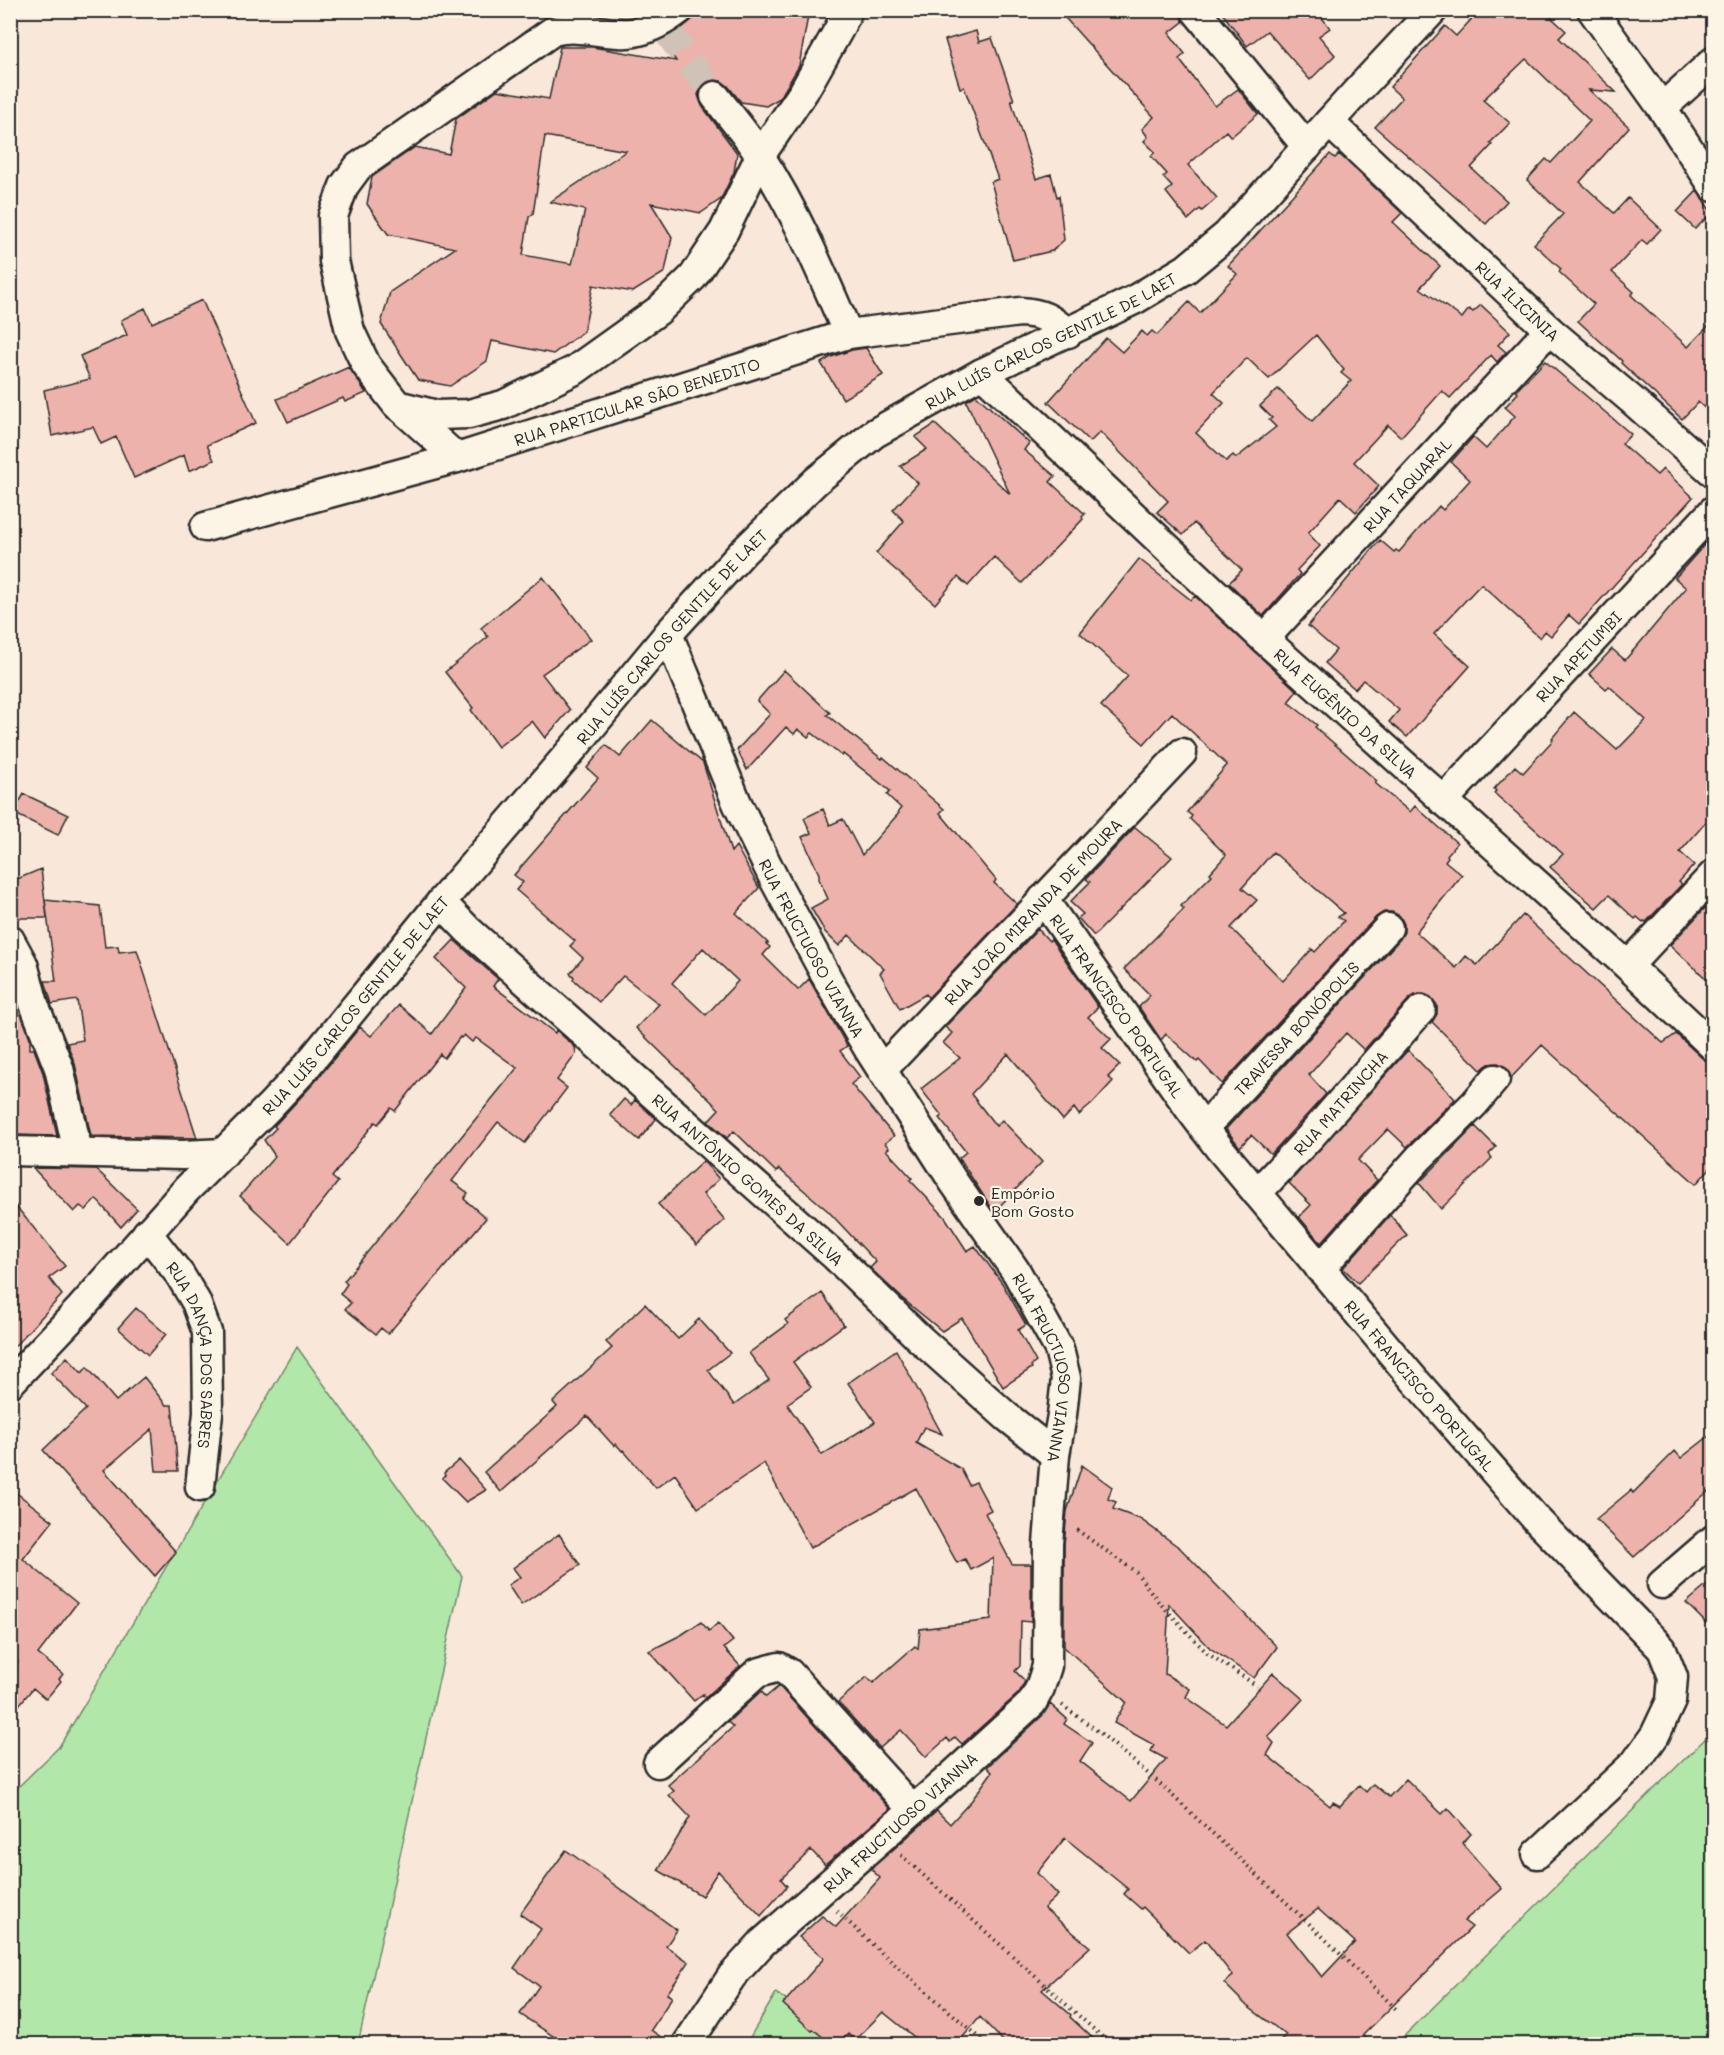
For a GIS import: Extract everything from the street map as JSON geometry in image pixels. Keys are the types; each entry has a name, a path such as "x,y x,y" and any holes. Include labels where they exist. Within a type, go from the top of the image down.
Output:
{"street":[{"path":"397,405 437,415 469,414 504,405 576,370 659,310 693,277 724,231 760,156 804,91 848,10"},
{"path":"1195,10 1306,147"},
{"name":"RUA LUÍS CARLOS GENTILE DE LAET","path":"10,1383 187,1189 301,1073 441,902 578,744 668,634 743,552 816,481 875,434 982,373 1134,300 1186,269 1227,235 1433,10"},
{"path":"1592,10 1662,108 1713,187"},
{"path":"457,458 397,405 366,365 350,331 334,261 333,216 344,186 358,167 553,31 566,27 620,33 632,32 668,21"},
{"path":"1662,108 1713,61"},
{"path":"715,96 760,156 812,250 848,334"},
{"name":"RUA ILICINIA","path":"1329,122 1549,330 1713,473"},
{"name":"RUA PARTICULAR SÃO BENEDITO","path":"205,527 457,458 848,334 1020,312 1035,312 1047,316 1068,333"},
{"name":"RUA TAQUARAL","path":"1264,639 1549,330"},
{"name":"RUA EUGÊNIO DA SILVA","path":"982,373 1264,639 1628,966 1713,1047"},
{"name":"RUA APETUMBI","path":"1443,801 1713,510"},
{"name":"RUA FRUCTUOSO VIANNA","path":"668,634 737,802 770,871 831,985 882,1070 953,1181 1017,1272 1059,1349 1066,1378 1055,1455 1050,1516 1047,1666 1040,1689 1032,1703 884,1837 780,1926 732,1976 687,2044"},
{"name":"RUA JOÃO MIRANDA DE MOURA","path":"882,1070 1182,753"},
{"path":"1628,966 1713,874"},
{"name":"RUA FRANCISCO PORTUGAL","path":"1043,899 1204,1128 1257,1193 1535,1518 1662,1649 1672,1677 1671,1701 1655,1735 1635,1763 1537,1854"},
{"name":"RUA ANTÔNIO GOMES DA SILVA","path":"441,902 468,930 834,1256 962,1377 1055,1455"},
{"name":"TRAVESSA BONÓPOLIS","path":"1204,1128 1388,928"},
{"path":"10,940 23,964 34,1004 59,1068 78,1152"},
{"name":"RUA MATRINCHA","path":"1257,1193 1310,1137 1422,1010"},
{"path":"1320,1269 1419,1158 1474,1104 1495,1079"},
{"path":"10,1151 183,1155 224,1152"},
{"name":"RUA DANÇA DOS SABRES","path":"147,1233 180,1275 196,1302 207,1332 208,1413 200,1487"},
{"path":"1662,1584 1713,1539"},
{"path":"658,1764 757,1673 779,1667 789,1673 914,1810"}],"path":[{"path":"1050,1516 1069,1524 1136,1572 1158,1601 1207,1653 1257,1686"},
{"path":"1040,1689 1100,1732 1160,1783 1329,1942 1397,2010"},
{"path":"884,1837 1110,2044"},
{"path":"819,1894 880,1953 987,2044"}],"green space":[{"path":"297,1347 462,1576 358,2044 11,2044 11,1794 59,1747"},
{"path":"1713,1731 1713,2044 1396,2044"},
{"path":"776,1993 848,2044 746,2044"}],"building":[{"path":"704,10 775,10 808,16 799,66 780,98 766,106 741,102 728,86 721,81 713,80 705,83 700,89 698,95 702,106 737,153 734,172 721,199 701,213 651,203 672,237 665,272 633,292 593,285 584,331 553,354 492,341 487,361 450,386 418,380 381,324 390,292 455,248 388,234 367,204 372,177 415,147 449,154 456,119 497,90 549,99 560,47 592,47 676,61 662,40 682,28","holes":["545,136 626,151 550,202 585,210 572,264 523,255 529,217 533,214"]},
{"path":"1058,10 1179,10 1183,22 1169,33 1185,54 1179,59 1215,106 1238,89 1258,114 1231,137 1226,131 1188,165 1217,198 1202,211 1200,209 1188,220 1166,192 1172,187 1163,177 1167,174 1151,156 1155,152 1144,141 1148,137 1142,129 1154,117"},
{"path":"1220,10 1316,10 1330,28 1319,36 1335,55 1310,80 1267,31 1247,46"},
{"path":"1480,10 1543,10 1566,31 1559,38 1616,92 1589,90 1629,127 1580,182 1614,213 1628,198 1661,229 1647,244 1642,240 1612,272 1634,292 1631,295 1688,347 1713,321 1713,416 1698,402 1682,419 1621,363 1622,361 1578,321 1594,304 1559,272 1561,269 1534,244 1563,214 1527,180 1546,159 1551,163 1590,121 1526,59 1483,100 1510,123 1490,143 1492,145 1471,168 1507,201 1486,224 1375,127 1402,98 1390,87 1445,26 1456,36"},
{"path":"976,31 979,42 992,38 1014,100 1011,100 1036,179 1051,174 1057,197 1059,196 1064,240 1052,251 1013,260 991,182 998,179 964,87 960,88 945,40"},
{"path":"1330,154 1335,158 1339,154 1402,213 1393,222 1440,266 1420,288 1462,318 1469,309 1473,312 1481,305 1510,332 1498,345 1506,352 1497,362 1491,355 1450,398 1442,391 1401,437 1388,425 1354,462 1379,486 1356,512 1340,497 1308,533 1320,546 1297,570 1300,574 1263,616 1229,583 1242,570 1194,523 1183,535 1157,512 1168,501 1100,432 1090,442 1048,402 1106,338 1122,352 1142,331 1147,336 1152,331 1157,335 1189,302 1200,313 1237,274 1228,266","holes":["1316,335 1344,370 1341,373 1351,381 1312,421 1278,389 1260,406 1272,418 1269,420 1276,427 1236,458 1233,455 1226,461 1196,433 1224,403 1213,393 1247,358 1269,379"]},
{"path":"1697,191 1712,213 1695,229 1677,212"},
{"path":"202,300 256,423 207,445 214,460 189,471 184,455 134,478 116,437 101,444 93,427 52,436 44,390 90,379 80,356 127,335 121,320 145,308 152,323"},
{"path":"866,348 883,375 843,399 821,363 852,350"},
{"path":"1545,361 1631,434 1622,444 1657,475 1663,469 1693,497 1579,624 1569,615 1551,636 1545,631 1540,638 1481,584 1434,634 1470,666 1407,737 1389,722 1399,710 1363,680 1355,689 1325,663 1336,650 1308,626 1380,540 1394,552 1396,550 1399,552 1439,506 1443,510 1470,480 1451,462 1473,437 1486,449 1515,416 1505,407 1518,393 1516,391"},
{"path":"349,367 366,393 345,402 343,398 288,422 277,399"},
{"path":"976,395 1029,443 1024,450 1055,476 1050,482 1085,514 1083,519 1022,583 994,557 968,586 958,577 935,604 876,553 904,521 893,510 918,483 900,466 927,449 915,437 935,424 1010,494 966,401"},
{"path":"1713,535 1713,814 1680,852 1694,865 1679,882 1682,884 1646,922 1643,922 1637,917 1635,919 1609,895 1596,908 1572,887 1550,867 1563,854 1494,793 1496,791 1494,789 1515,766 1523,773 1553,740 1552,738 1574,712 1617,750 1646,720 1609,686 1606,689 1589,674 1612,649 1625,660 1686,588 1675,578"},
{"path":"1139,559 1191,600 1195,596 1297,691 1288,702 1317,725 1315,727 1377,781 1375,783 1410,812 1415,806 1457,843 1445,861 1462,875 1416,932 1456,968 1466,956 1477,965 1523,915 1663,1043 1676,1034 1703,1059 1713,1064 1713,1165 1696,1184 1542,1045 1511,1078 1506,1067 1498,1063 1489,1064 1481,1070 1432,1022 1437,1014 1437,1005 1431,997 1424,994 1415,995 1409,999 1364,1050 1346,1033 1309,1075 1326,1094 1271,1154 1251,1135 1240,1147 1226,1129 1400,939 1404,932 1404,924 1400,916 1392,912 1384,912 1376,917 1222,1084 1199,1060 1197,1062 1166,1034 1161,1040 1139,1007 1150,995 1124,969 1184,909 1181,906 1212,875 1210,873 1226,855 1190,819 1192,816 1187,812 1227,765 1172,713 1144,744 1101,706 1128,676 1080,633","holes":["1273,852 1344,913 1338,917 1344,921 1315,952 1312,949 1283,981 1231,928 1257,900 1242,888"]},
{"path":"543,577 591,639 542,674 570,710 545,738 532,721 498,747 471,710 473,708 445,672 488,637 481,628"},
{"path":"784,670 830,713 827,715 882,759 883,757 944,809 940,813 996,880 994,883 1017,904 928,998 926,994 900,1009 880,973 884,969 849,935 839,946 825,932 811,908 828,899 802,837 811,833 804,818 823,809 830,825 843,819 862,855 901,808 887,795 890,791 812,733 808,737 798,729 794,734 786,727 747,770 737,750 770,714 757,701"},
{"path":"652,720 703,763 731,852 736,846 759,888 736,913 768,943 766,944 770,947 763,955 798,990 809,979 847,1046 840,1051 860,1077 851,1084 894,1136 885,1143 889,1148 886,1150 912,1178 910,1180 945,1217 967,1251 975,1246 1002,1283 1026,1325 1018,1330 1036,1362 1031,1366 1032,1368 1003,1387 962,1318 942,1331 870,1268 876,1262 828,1211 779,1169 776,1172 734,1131 727,1138 708,1121 719,1109 636,1028 659,1004 623,976 599,1002 573,979 570,973 583,958 570,946 575,941 516,890 523,882 514,875 598,778 587,768 606,745 620,757","holes":["703,948 738,981 706,1015 672,983"]},
{"path":"24,794 68,815 58,835 13,813"},
{"path":"1135,827 1172,857 1094,936 1078,918 1083,914 1070,902 1090,882 1086,879"},
{"path":"41,869 47,918 10,918 10,882"},
{"path":"45,900 100,906 105,947 118,946 119,952 137,950 197,1138 91,1136 75,1064 67,1043 83,1040 77,1000 52,1004 45,981 56,981"},
{"path":"1706,907 1713,914 1713,985 1670,945"},
{"path":"1038,929 1049,941 1051,939 1098,1007 1088,1017 1111,1039 1102,1048 1120,1065 1108,1077 1113,1081 1093,1103 1079,1115 1074,1108 1063,1120 1008,1054 971,1094 996,1126 1002,1120 1042,1162 994,1212 959,1158 966,1152 939,1118 942,1116 921,1089 960,1058 943,1043 952,1033 945,1027"},
{"path":"454,940 498,979 493,986 555,1033 556,1030 575,1047 576,1054 557,1080 567,1088 525,1143 498,1122 452,1181 468,1193 464,1199 486,1218 388,1334 381,1328 376,1334 345,1309 351,1303 340,1294 347,1284 344,1281 517,1068 476,1038 472,1042 464,1035 460,1037 444,1058 440,1054 395,1111 391,1108 378,1124 375,1122 332,1177 338,1182 290,1243 240,1196 275,1156 264,1140 360,1027 371,1036 399,1005 432,1034 466,988 436,959"},
{"path":"10,983 30,1038 30,1049 34,1049 43,1073 57,1136 10,1135"},
{"path":"1408,1050 1455,1099 1407,1147 1388,1129 1358,1160 1377,1180 1321,1243 1299,1217 1311,1205 1289,1183"},
{"path":"624,1099 631,1105 635,1100 656,1119 639,1140 610,1115"},
{"path":"1475,1126 1496,1147 1489,1154 1492,1158 1441,1209 1419,1183"},
{"path":"703,1161 719,1179 703,1194 725,1220 697,1245 658,1204"},
{"path":"33,1168 96,1169 137,1209 121,1227 96,1199 86,1210 80,1206 74,1212"},
{"path":"10,1199 65,1266 49,1278 62,1295 10,1351"},
{"path":"1390,1215 1407,1235 1358,1283 1343,1268"},
{"path":"822,1293 844,1325 793,1362 811,1387 787,1404 822,1455 875,1422 848,1383 896,1350 942,1434 924,1427 916,1443 961,1469 969,1485 976,1482 991,1510 985,1513 1012,1564 1031,1564 1031,1622 1021,1621 1020,1666 1015,1671 1025,1681 1019,1693 962,1744 955,1737 950,1742 947,1738 926,1757 901,1730 880,1748 838,1702 867,1677 873,1683 915,1646 918,1649 920,1629 991,1620 993,1558 971,1570 965,1559 957,1563 916,1488 810,1548 764,1463 698,1508 675,1474 656,1488 623,1450 616,1444 614,1446 587,1416 501,1492 484,1472 557,1407 553,1402 612,1348 606,1342 645,1304 678,1339 699,1319 730,1353 708,1370 734,1405 769,1380 749,1353 788,1324 785,1320"},
{"path":"136,1308 166,1334 148,1355 118,1328"},
{"path":"67,1357 82,1373 87,1367 116,1401 144,1377 166,1405 172,1405 178,1471 156,1471 152,1429 104,1470 176,1552 155,1576 43,1450 86,1409 51,1373"},
{"path":"1713,1433 1713,1487 1634,1557 1596,1519 1631,1490 1633,1493 1675,1451 1681,1458"},
{"path":"459,1460 486,1490 466,1502 442,1478 444,1473"},
{"path":"1082,1465 1112,1487 1108,1499 1116,1502 1113,1509 1140,1519 1180,1548 1277,1647 1254,1678 1210,1648 1169,1604 1165,1674 1190,1689 1186,1697 1226,1725 1273,1673 1303,1699 1268,1737 1274,1743 1267,1755 1330,1806 1333,1802 1340,1806 1359,1785 1366,1792 1373,1784 1389,1797 1406,1779 1442,1814 1448,1808 1471,1834 1462,1843 1502,1889 1464,1921 1472,1927 1363,2035 1369,2044 1276,2044 1286,2035 1247,2006 1224,1983 1233,1976 1205,1940 1189,1953 1143,1907 1141,1909 1124,1894 1128,1889 1065,1838 1037,1873 1058,1895 1044,1908 1090,1947 1042,1990 1099,2044 1006,2044 980,2017 957,2044 923,2044 883,2012 855,2040 848,2034 839,2044 831,2044 813,2029 812,2031 783,2004 824,1958 799,1937 822,1916 836,1927 880,1878 871,1869 937,1811 950,1824 972,1800 992,1772 987,1767 1043,1715 1050,1704 1067,1719 1064,1724 1092,1743 1080,1761 1131,1801 1166,1759 1151,1751 1154,1745 1114,1723 1126,1702 1064,1647 1064,1545 1067,1511","holes":["1318,1909 1355,1942 1322,1977 1287,1933"]},
{"path":"10,1488 53,1521 23,1559 77,1603 38,1654 63,1674 59,1679 61,1681 46,1699 33,1688 10,1716 10,1672 18,1662 10,1656"},
{"path":"559,1534 580,1565 521,1605 508,1585 520,1577 513,1568"},
{"path":"1713,1580 1713,1630 1686,1603"},
{"path":"701,1622 709,1631 718,1623 733,1641 724,1648 740,1666 705,1698 703,1694 694,1701 649,1651"},
{"path":"779,1686 890,1809 825,1865 811,1850 781,1879 787,1886 761,1916 718,1871 702,1896 658,1870 690,1817 669,1795 674,1791 668,1785 733,1727 728,1722 761,1691 766,1697"},
{"path":"566,1850 677,1930 666,1946 689,1962 667,1994 672,1997 651,2030 671,2044 565,2044 520,2014 539,1986 514,1968 541,1929 520,1914"}],"tunnel":[{"path":"665,29 715,96"}],"place":[{"name":"Empório Bom Gosto","path":"979,1201"}]}
